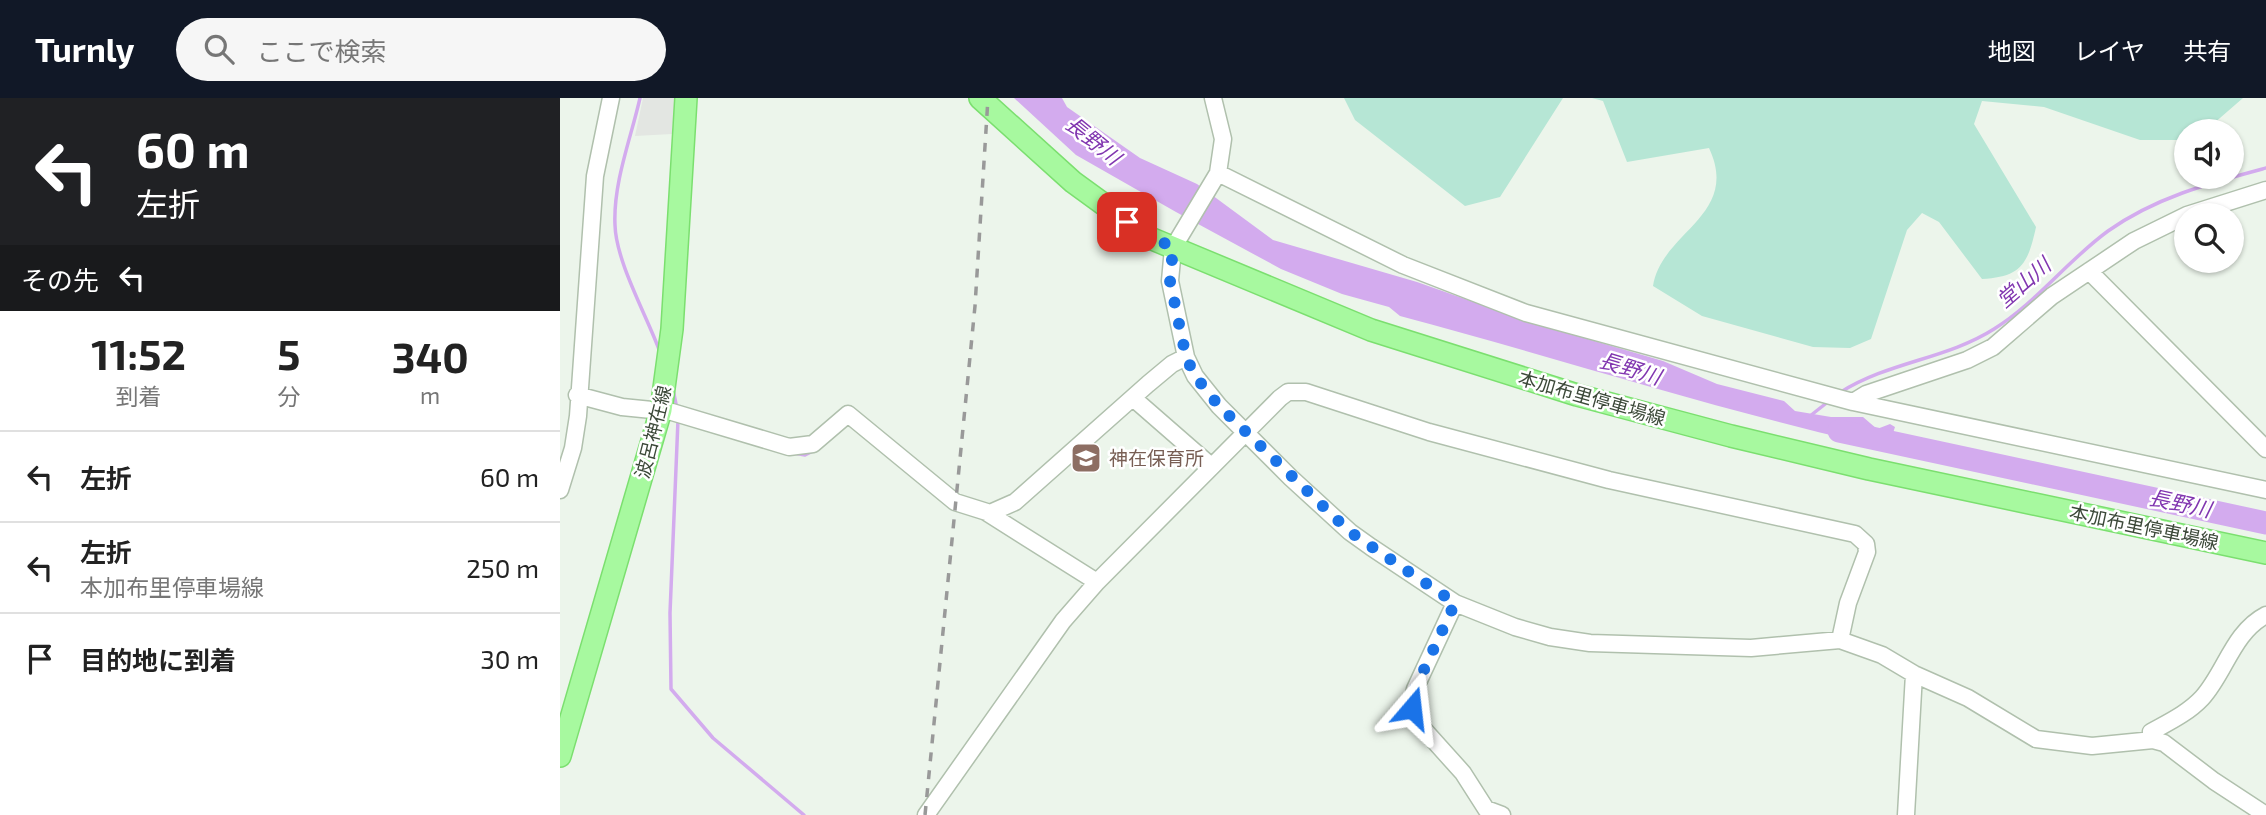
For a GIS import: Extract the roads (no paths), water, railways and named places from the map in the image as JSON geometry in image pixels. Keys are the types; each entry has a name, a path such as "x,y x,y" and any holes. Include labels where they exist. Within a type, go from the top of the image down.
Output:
{"main road":[{"name":"波呂神在線","path":"560,756 672,413 667,372 686,98"},
{"name":"本加布里停車場線","path":"979,98 1083,190 1150,238 1371,330 1577,395 1869,469 2266,553"}],"street":[{"path":"560,490 573,448 595,176 611,98"},
{"path":"1213,98 1223,139 1218,173 1173,248 1170,281 1186,357 1195,376 1219,406 1350,532 1455,603 1515,628 1590,643 1751,648 1840,639 1882,655 1914,674 1968,698 2036,739 2092,746 2153,740 2164,743 2214,781 2266,815"},
{"path":"1218,173 1403,265 1526,313 1853,402 2266,490"},
{"path":"1853,402 1878,389 1967,360 1993,348 2052,296 2160,226 2266,190"},
{"path":"2089,271 2266,449"},
{"path":"985,512 998,512 1015,502 1172,364 1186,357"},
{"path":"926,815 1063,621 1097,582 1245,431 1288,392 1300,391 1429,432 1609,480 1856,534 1866,544 1867,552 1840,639"},
{"path":"578,396 622,407 672,413 800,447 823,437 848,414 955,502 985,512 1097,582"},
{"path":"1133,398 1211,466"},
{"path":"1455,603 1415,689 1412,708 1419,724 1463,773 1485,812 1502,815"},
{"path":"2153,740 2151,732 2190,709 2202,698 2238,641 2266,615"},
{"path":"1906,815 1914,674"}],"water":[{"path":"1014,98 1062,98 1067,107 1140,158 1197,184 1273,240 1417,282 1533,323 1663,361 1717,384 1784,401 1795,411 1831,417 1863,417 1877,429 1890,424 1895,427 1891,439 1873,435 1860,442 1744,413 1400,316 1389,307 1342,294 1281,269 1076,155"}],"waterway":[{"path":"640,98 620,177 615,225 626,272 660,352"},
{"name":"堂山川","path":"1841,392 1878,374 1957,347 1994,329 2024,307 2093,242 2126,219 2164,200 2266,168"},
{"path":"673,389 677,409"},
{"name":"堂山川","path":"1810,416 1829,401"},
{"path":"678,420 670,613 671,689 713,738 804,815"},
{"name":"長野川","path":"1839,431 2266,523"},
{"path":"794,453 805,455 813,451"}],"railway":[{"path":"925,815 975,306 988,98"}],"place":[{"name":"神在保育所","path":"1086,458"}]}
